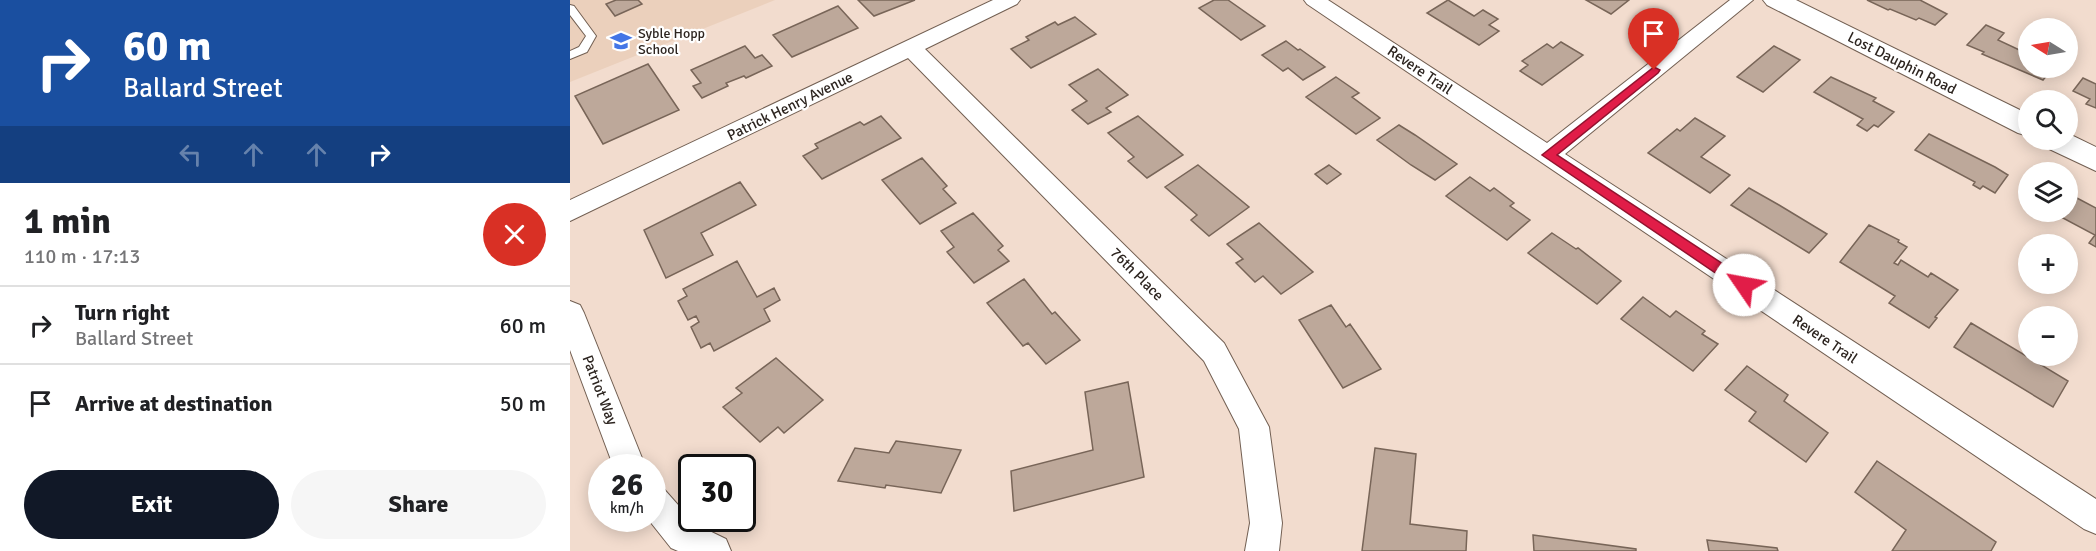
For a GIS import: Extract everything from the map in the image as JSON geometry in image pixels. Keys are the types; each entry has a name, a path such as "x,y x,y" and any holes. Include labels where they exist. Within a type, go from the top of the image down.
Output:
{"street":[{"name":"Patrick Henry Avenue","path":"570,211 1010,0"},
{"name":"Revere Trail","path":"1314,0 2096,518"},
{"path":"1548,155 1743,0"},
{"name":"Lost Dauphin Road","path":"1776,0 2018,121"},
{"name":"76th Place","path":"911,48 1214,352 1254,427 1266,524 1262,551"},
{"path":"2076,150 2096,160"},
{"name":"Patriot Way","path":"570,313 625,454"},
{"path":"666,516 683,536 714,551"}],"lane":[{"path":"570,8 591,36 583,48 570,55"}],"shaded area":[{"name":"Syble Hopp School","path":"570,0 775,0 570,82"}],"building":[{"path":"616,0 638,0 642,4 615,16 606,4"},
{"path":"858,0 915,0 874,16"},
{"path":"1214,0 1228,0 1265,26 1241,40 1199,8"},
{"path":"1448,0 1474,16 1483,10 1498,19 1489,25 1499,31 1479,45 1427,13"},
{"path":"1586,0 1629,0 1611,14"},
{"path":"1867,0 1920,0 1947,14 1935,25 1919,18 1916,20 1888,10"},
{"path":"838,6 858,28 792,57 773,35"},
{"path":"1075,17 1096,34 1031,68 1011,49 1029,40 1026,37 1055,22 1058,25"},
{"path":"1986,25 2004,33 1998,40 2018,49 2018,69 1982,54 1984,52 1967,45"},
{"path":"1286,41 1325,67 1303,80 1288,68 1283,71 1262,55"},
{"path":"1561,42 1583,55 1542,85 1520,71 1528,65 1522,61 1547,44 1553,48"},
{"path":"745,46 755,58 762,55 772,66 746,78 744,76 726,83 728,86 702,98 693,86 701,83 691,70"},
{"path":"1774,46 1800,60 1763,92 1737,77"},
{"path":"648,64 679,110 603,144 575,96"},
{"path":"1098,69 1128,95 1106,108 1111,112 1088,124 1072,110 1087,101 1069,85"},
{"path":"1336,77 1359,93 1352,97 1380,118 1356,134 1306,97"},
{"path":"1831,77 1876,98 1873,101 1894,112 1878,127 1874,125 1867,131 1857,125 1863,119 1814,92"},
{"path":"2083,78 2096,84 2096,108 2086,104 2090,99 2078,93 2078,90 2074,90"},
{"path":"881,116 901,138 822,179 803,156 818,148 815,144 860,122 864,125"},
{"path":"1138,116 1183,155 1147,178 1128,161 1134,157 1108,133"},
{"path":"1695,118 1725,136 1701,157 1730,175 1710,193 1648,153 1677,129 1680,131"},
{"path":"1399,125 1457,164 1435,180 1377,140"},
{"path":"1929,134 2008,175 1995,193 1983,186 1980,189 1973,185 1975,182 1915,150"},
{"path":"922,158 947,186 943,189 956,203 920,224 882,180"},
{"path":"1198,165 1249,207 1209,236 1191,220 1197,215 1165,187"},
{"path":"1329,165 1341,174 1327,184 1315,174"},
{"path":"1470,177 1490,191 1494,188 1514,203 1510,206 1530,220 1507,240 1446,196"},
{"path":"740,182 756,205 701,233 713,255 666,278 644,230"},
{"path":"1749,188 1827,234 1809,253 1731,205"},
{"path":"2078,199 2096,208 2096,247 2089,243 2095,235 2070,222 2078,222"},
{"path":"973,213 1003,246 998,250 1009,261 974,283 947,252 954,247 941,231"},
{"path":"1259,223 1313,272 1281,294 1263,276 1255,282 1236,263 1243,259 1227,244"},
{"path":"1869,225 1899,240 1898,242 1907,247 1894,263 1898,265 1901,260 1928,277 1931,273 1958,290 1935,317 1937,318 1929,328 1889,303 1895,296 1840,262"},
{"path":"1552,233 1576,249 1578,248 1621,281 1597,304 1528,253"},
{"path":"737,261 757,297 774,288 780,300 764,309 770,321 714,351 710,343 701,348 691,327 699,322 696,316 688,320 678,301 687,296 683,289"},
{"path":"1024,279 1052,314 1055,312 1080,340 1046,364 1028,343 1023,346 987,303"},
{"path":"1643,297 1670,317 1676,311 1705,331 1702,334 1718,344 1693,371 1621,319"},
{"path":"1331,305 1346,327 1350,324 1381,369 1343,388 1299,320"},
{"path":"1971,323 2018,351 2018,366 2043,366 2068,381 2053,407 1954,347"},
{"path":"776,358 823,400 784,433 778,427 760,442 723,407 742,393 736,388"},
{"path":"1747,366 1788,395 1784,401 1828,433 1806,462 1749,421 1756,412 1725,390"},
{"path":"1128,382 1144,477 1014,511 1011,471 1093,450 1085,392"},
{"path":"896,441 961,450 941,493 838,481 855,448 889,453"},
{"path":"1375,448 1416,454 1410,524 1467,531 1466,551 1362,551"},
{"path":"1877,461 1996,542 1991,551 1892,551 1906,530 1855,492"},
{"path":"1533,535 1636,549 1636,551 1534,551"},
{"path":"1707,540 1777,548 1778,551 1709,551"}],"place":[{"name":"Syble Hopp School","path":"621,41"}],"route":[{"path":"1654,70 1548,155 1744,285"}]}
